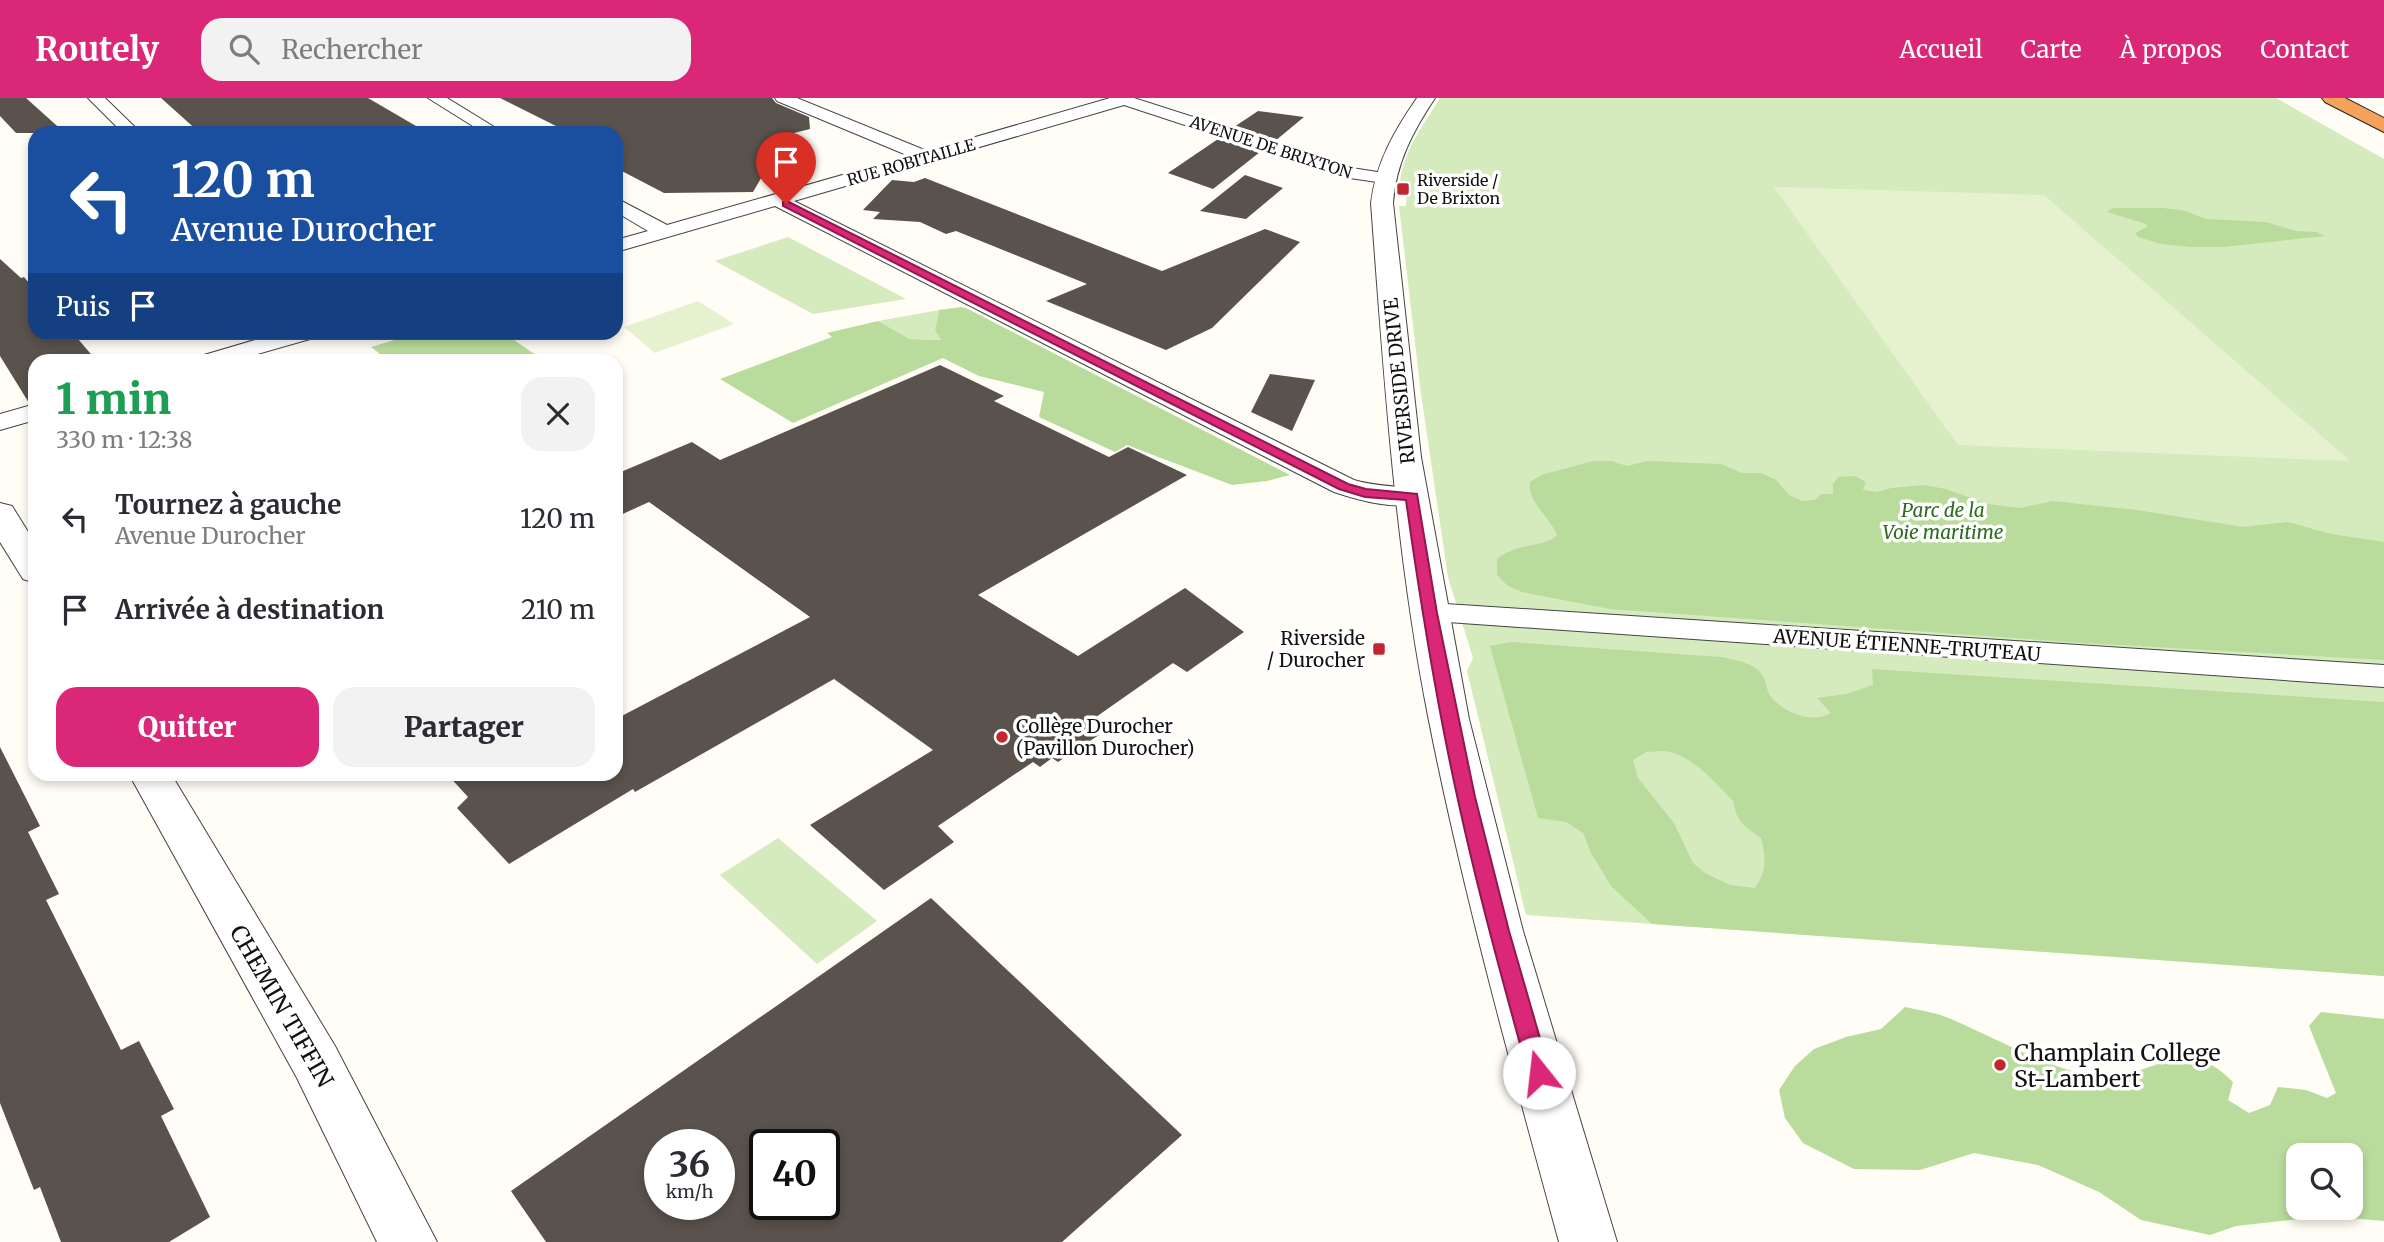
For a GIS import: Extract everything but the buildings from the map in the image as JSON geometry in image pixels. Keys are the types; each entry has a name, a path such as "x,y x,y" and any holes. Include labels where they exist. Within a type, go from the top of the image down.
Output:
{"highway":[{"path":"2332,98 2384,126"}],"street":[{"path":"96,98 126,126"},
{"path":"436,98 484,126"},
{"path":"782,98 926,157"},
{"name":"RIVERSIDE DRIVE","path":"1426,98 1403,134 1384,178 1382,203 1385,255 1412,497 1430,613 1466,797 1499,931 1588,1242"},
{"name":"RUE ROBITAILLE","path":"623,244 1121,99"},
{"name":"AVENUE DE BRIXTON","path":"1121,99 1349,173 1384,178"},
{"path":"777,200 1344,486 1365,493 1412,497"},
{"path":"623,208 665,232"},
{"path":"233,354 281,340"},
{"path":"0,422 28,414"},
{"path":"0,513 28,560"},
{"name":"AVENUE ÉTIENNE-TRUTEAU","path":"1430,613 2384,676"},
{"name":"CHEMIN TIFFIN","path":"154,781 316,1062 408,1242"}],"green space":[{"name":"Parc de la Voie maritime","path":"1440,98 2276,98 2384,159 2384,976 1526,915 1467,671 1473,658 1448,577 1421,394 1399,206 1406,206 1407,188 1400,187 1408,152"},
{"path":"1774,187 2044,195 2350,461 1958,445"},
{"path":"2113,208 2182,210 2206,219 2266,222 2325,236 2223,247 2161,244 2138,237 2135,233 2147,227 2146,224 2107,212"},
{"path":"788,237 906,299 813,314 715,261"},
{"path":"698,301 734,324 655,353 624,327"},
{"path":"962,307 1290,475 1232,485 1127,445 1115,452 1039,417 1044,392 979,376 943,358 793,423 720,379 832,337 827,333 878,321 910,339 941,340 935,330 939,310"},
{"path":"939,310 935,330 942,340 910,339 878,321"},
{"path":"394,340 514,340 534,354 380,354 371,347"},
{"path":"1593,461 1612,461 1627,466 1647,461 1721,464 1742,473 1761,473 1776,480 1789,495 1802,501 1815,500 1821,494 1833,494 1833,484 1838,477 1855,476 1866,482 1863,490 1877,492 1923,485 1946,489 1988,504 2021,508 2052,501 2137,510 2243,527 2288,522 2331,534 2384,542 2384,660 2081,643 1610,609 1522,592 1508,586 1497,575 1497,559 1513,550 1545,542 1557,535 1531,495 1530,482 1541,475"},
{"path":"1511,642 1731,659 1757,669 1763,676 1770,695 1785,709 1800,716 1816,718 1831,713 1817,698 1846,694 1873,685 1872,669 2384,702 2384,976 1652,924 1611,886 1591,853 1583,833 1566,822 1538,818 1490,646","holes":["1665,751 1685,758 1711,778 1734,802 1742,823 1761,838 1764,864 1755,888 1730,885 1705,873 1693,863 1674,823 1638,778 1633,760 1646,752"]},
{"path":"778,838 877,921 817,964 720,875"},
{"path":"1905,1007 1946,1017 2043,1061 2083,1074 2119,1075 2184,1058 2199,1060 2215,1067 2233,1082 2228,1100 2249,1113 2270,1105 2278,1087 2306,1090 2327,1098 2336,1093 2309,1026 2321,1012 2384,1019 2384,1221 2363,1219 2363,1143 2286,1143 2286,1220 2291,1220 2236,1226 2210,1235 2141,1220 2099,1192 2038,1165 1974,1153 1920,1170 1854,1169 1803,1143 1785,1118 1779,1090 1795,1066 1814,1049 1846,1037 1881,1029"}],"place":[{"name":"Riverside / De Brixton","path":"1403,189"},
{"name":"Riverside / Durocher","path":"1379,649"},
{"name":"Collège Durocher (Pavillon Durocher)","path":"1002,737"},
{"name":"Champlain College St-Lambert","path":"2000,1065"}],"route":[{"path":"786,204 1344,486 1365,493 1412,497 1449,719 1466,797 1499,931 1539,1073"}]}
